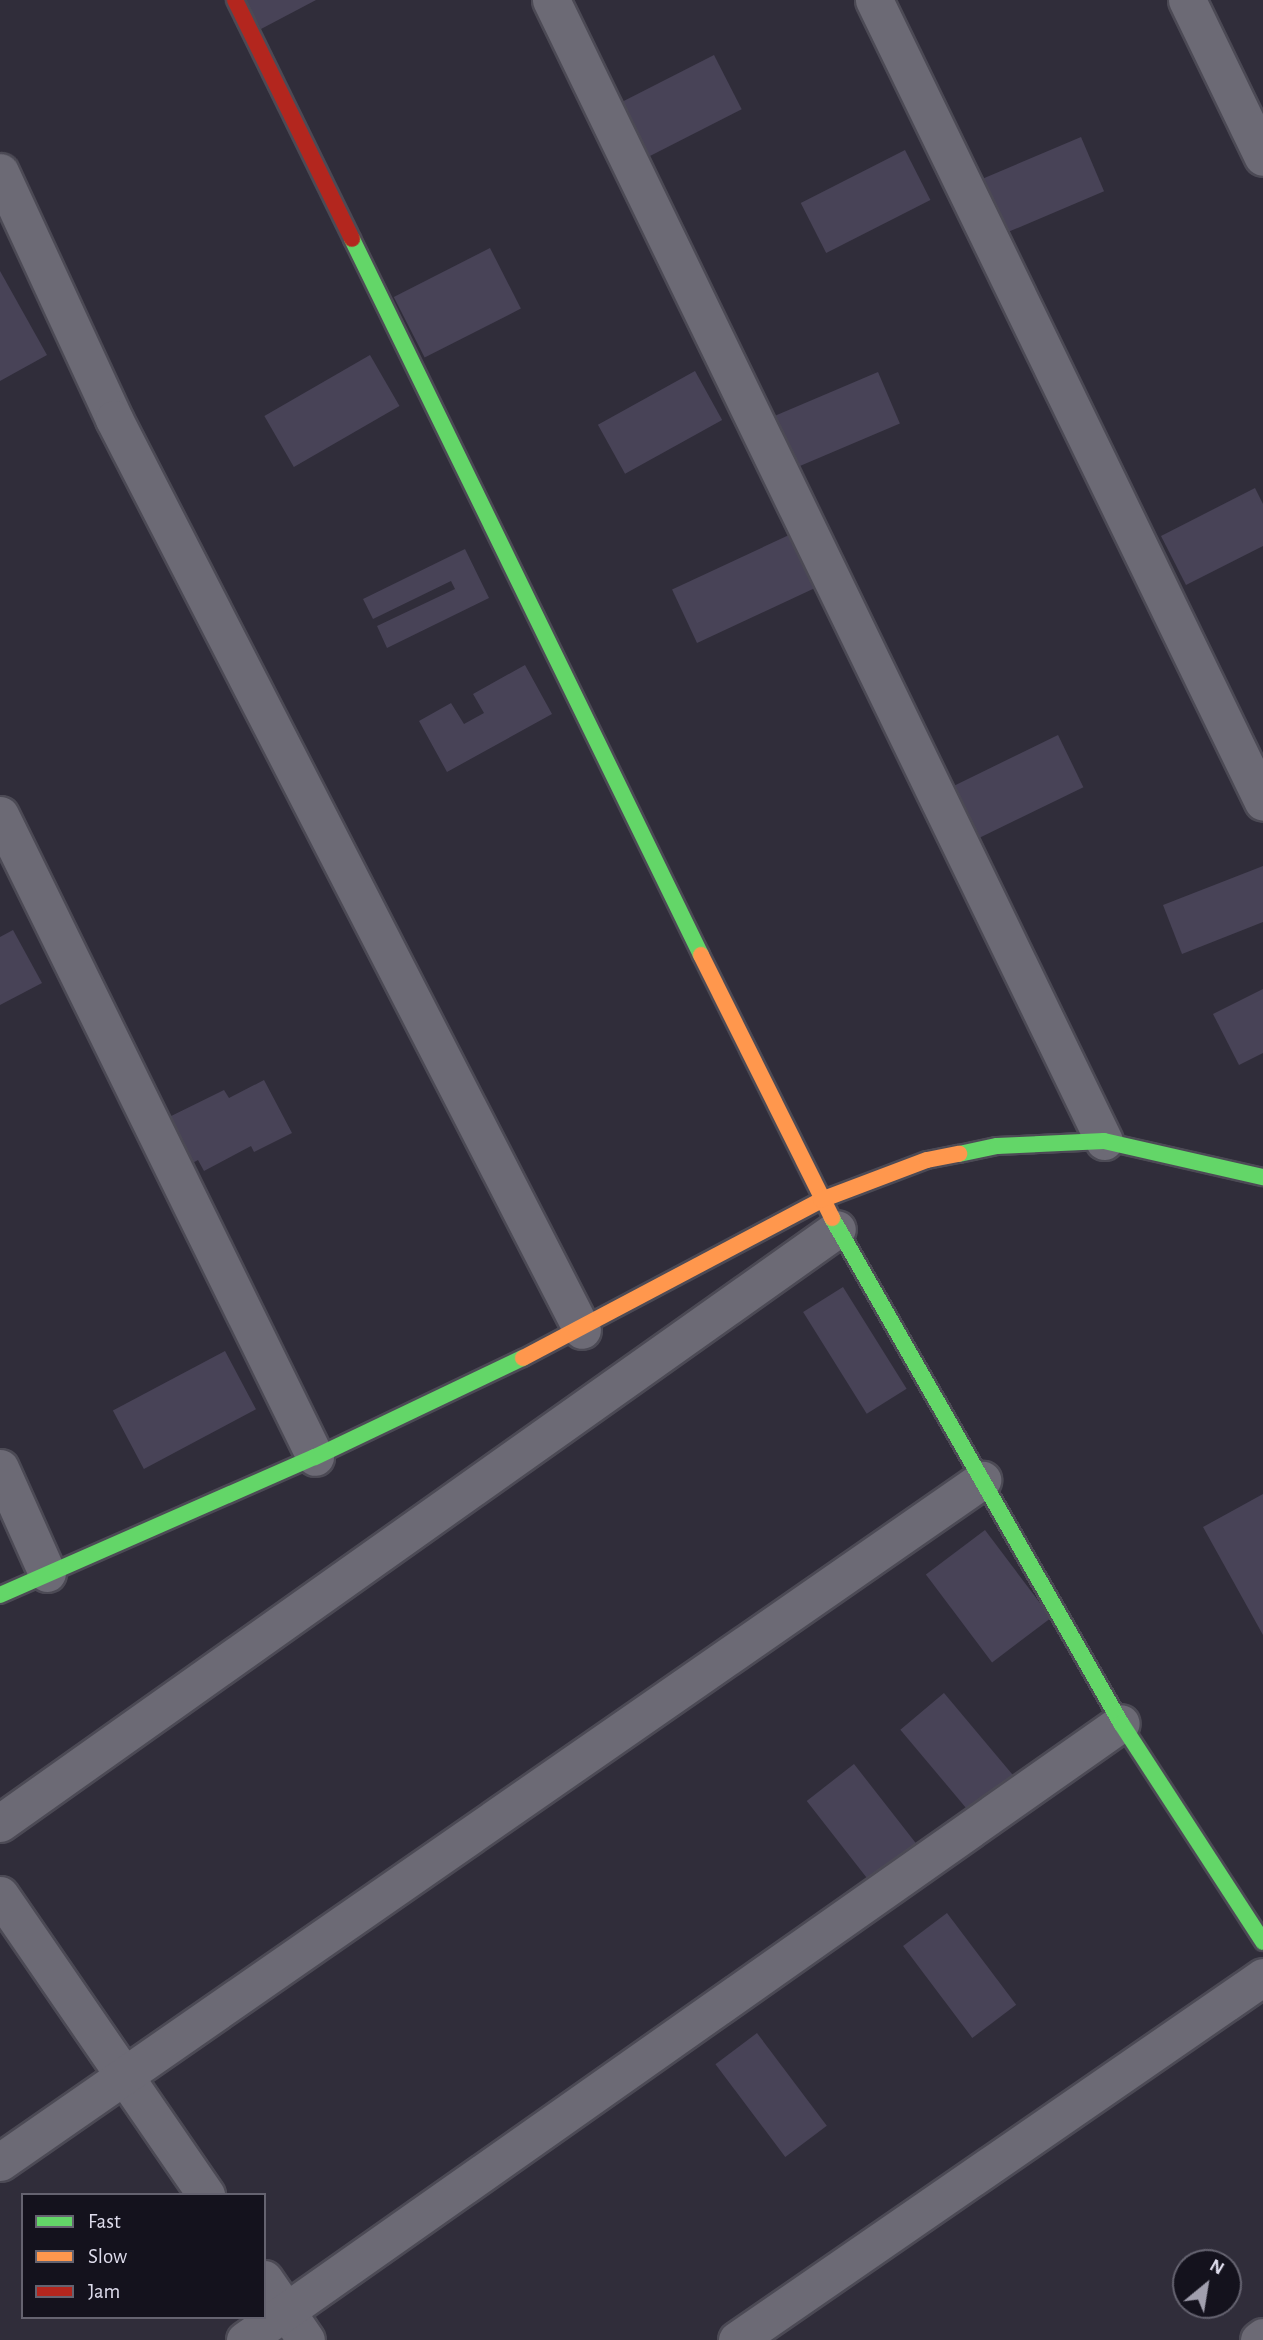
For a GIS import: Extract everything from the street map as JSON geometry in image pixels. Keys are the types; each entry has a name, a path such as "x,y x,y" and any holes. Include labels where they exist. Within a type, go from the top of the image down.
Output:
{"street":[{"path":"235,0 829,1215 1121,1723 1263,1942"},
{"path":"551,0 1104,1141"},
{"path":"874,0 1263,802"},
{"path":"1187,0 1263,157"},
{"path":"0,172 114,419 582,1330"},
{"path":"0,815 315,1457"},
{"path":"0,1595 315,1457 829,1215 927,1160 997,1146 1104,1141 1263,1177"},
{"path":"0,1823 829,1215"},
{"path":"0,1468 47,1573"},
{"path":"0,2162 123,2073 982,1480"},
{"path":"245,2340 296,2326 1121,1723"},
{"path":"0,1895 205,2193"},
{"path":"737,2340 1263,1977"},
{"path":"266,2282 296,2326"},
{"path":"1259,2340 1263,2337"}],"building":[{"path":"245,0 316,0 261,29"},
{"path":"714,55 742,109 645,159 617,104"},
{"path":"1081,137 1104,191 1001,235 978,181"},
{"path":"905,150 930,200 826,253 801,203"},
{"path":"490,248 521,309 425,358 394,297"},
{"path":"0,271 47,355 0,381"},
{"path":"370,355 400,406 294,467 264,416"},
{"path":"695,371 722,420 625,474 598,425"},
{"path":"878,372 900,424 794,468 772,417"},
{"path":"1255,488 1263,504 1263,546 1186,585 1161,536"},
{"path":"789,535 814,588 697,643 672,590"},
{"path":"465,549 489,598 387,648 377,626 455,589 451,581 373,619 363,599"},
{"path":"525,665 552,714 447,772 419,721 451,703 464,724 484,713 473,694"},
{"path":"1058,735 1083,787 980,838 955,785"},
{"path":"1263,866 1263,922 1182,954 1163,905"},
{"path":"13,930 42,983 0,1005 0,937"},
{"path":"1263,989 1263,1053 1239,1065 1213,1014"},
{"path":"264,1080 292,1133 254,1152 251,1146 204,1171 198,1160 185,1167 161,1121 224,1090 229,1098"},
{"path":"843,1287 907,1389 867,1414 803,1312"},
{"path":"225,1351 256,1409 144,1469 113,1411"},
{"path":"1263,1494 1263,1635 1203,1527"},
{"path":"985,1530 1051,1618 992,1662 926,1575"},
{"path":"944,1693 1016,1779 972,1815 900,1730"},
{"path":"854,1764 919,1848 872,1884 807,1801"},
{"path":"947,1913 1016,2005 972,2038 903,1946"},
{"path":"757,2033 827,2126 785,2157 715,2064"}],"traffic: fast":[{"path":"352,239 701,955"},
{"path":"959,1154 997,1146 1104,1141 1263,1177"},
{"path":"832,1218 1121,1723 1263,1942"},
{"path":"0,1595 315,1457 523,1358"}],"traffic: slow":[{"path":"701,955 832,1218"},
{"path":"523,1358 821,1200 927,1160 959,1154"}],"traffic: jam":[{"path":"235,0 352,239"}]}
